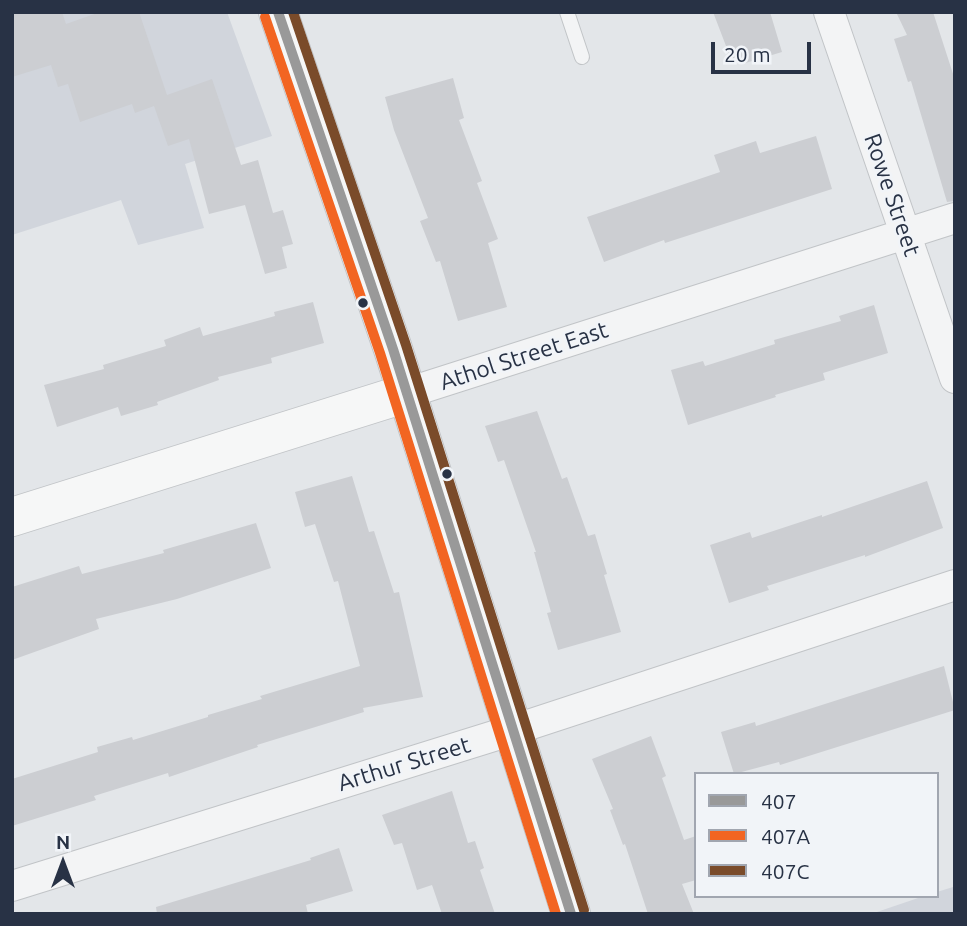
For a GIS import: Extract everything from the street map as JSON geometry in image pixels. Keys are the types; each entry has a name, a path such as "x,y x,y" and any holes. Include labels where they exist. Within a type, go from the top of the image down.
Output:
{"main road":[{"path":"278,12 407,393 571,914"},
{"name":"Athol Street East","path":"12,517 407,393"}],"street":[{"name":"Rowe Street","path":"829,12 955,378"},
{"name":"Athol Street East","path":"407,393 955,218"},
{"name":"Arthur Street","path":"12,886 513,730 955,585"}],"lane":[{"path":"567,12 582,57"}],"shaded area":[{"path":"12,12 227,12 272,136 185,164 204,228 138,245 121,200 12,235"},
{"path":"953,887 955,914 871,914 918,898 939,898 939,891"}],"building":[{"path":"12,12 62,12 66,24 100,12 139,12 167,95 212,79 241,165 258,160 273,213 283,210 293,244 282,247 287,268 265,274 245,205 209,214 189,139 168,146 154,106 135,113 132,104 80,122 68,84 58,87 51,65 12,77"},
{"path":"713,12 770,12 782,52 742,64 740,56 731,59"},
{"path":"896,12 933,12 955,80 955,201 947,202 911,81 908,82 894,39 907,35"},
{"path":"453,78 464,118 459,120 482,181 477,183 498,239 488,243 507,307 458,321 440,261 436,262 420,221 428,218 394,130 385,97"},
{"path":"816,136 832,189 665,243 664,240 604,262 587,217 720,172 714,155 756,141 760,153"},
{"path":"313,302 324,343 271,358 272,363 218,377 219,380 157,402 158,405 121,416 118,407 57,427 44,385 104,369 103,365 166,346 164,340 200,327 203,336 275,316 274,312"},
{"path":"874,305 888,353 823,373 825,380 688,425 671,370 703,361 705,366 775,344 774,340 841,321 839,316"},
{"path":"537,411 562,479 567,477 588,536 595,534 621,632 558,650 547,613 551,612 536,552 504,460 498,462 485,426"},
{"path":"352,476 369,532 374,531 394,593 399,592 423,697 363,708 364,712 257,745 258,747 169,777 168,773 94,796 96,800 12,826 12,779 98,752 97,747 132,737 133,740 208,717 262,699 260,696 360,666 338,581 334,582 315,524 305,527 295,492"},
{"path":"927,481 943,528 865,557 767,586 769,590 729,603 710,545 750,532 752,538"},
{"path":"256,523 271,568 177,599 96,619 99,629 12,660 12,587 79,566 82,574 164,553 163,550"},
{"path":"944,666 955,710 780,765 779,762 733,772 721,732 755,722 756,726"},
{"path":"651,736 666,776 662,778 684,840 694,837 694,881 682,884 694,914 648,914 625,844 623,845 610,810 613,809 592,759"},
{"path":"452,791 468,843 475,841 484,868 480,870 495,914 442,914 432,885 417,890 402,843 394,845 382,815"},
{"path":"339,848 353,891 306,905 308,914 157,914 156,907 311,860 310,858"}],"transit line":[{"name":"407","path":"278,12 393,349 571,914"},
{"name":"407C","path":"293,12 406,345 584,910"},
{"name":"407A","path":"265,17 380,353 556,914"}]}
